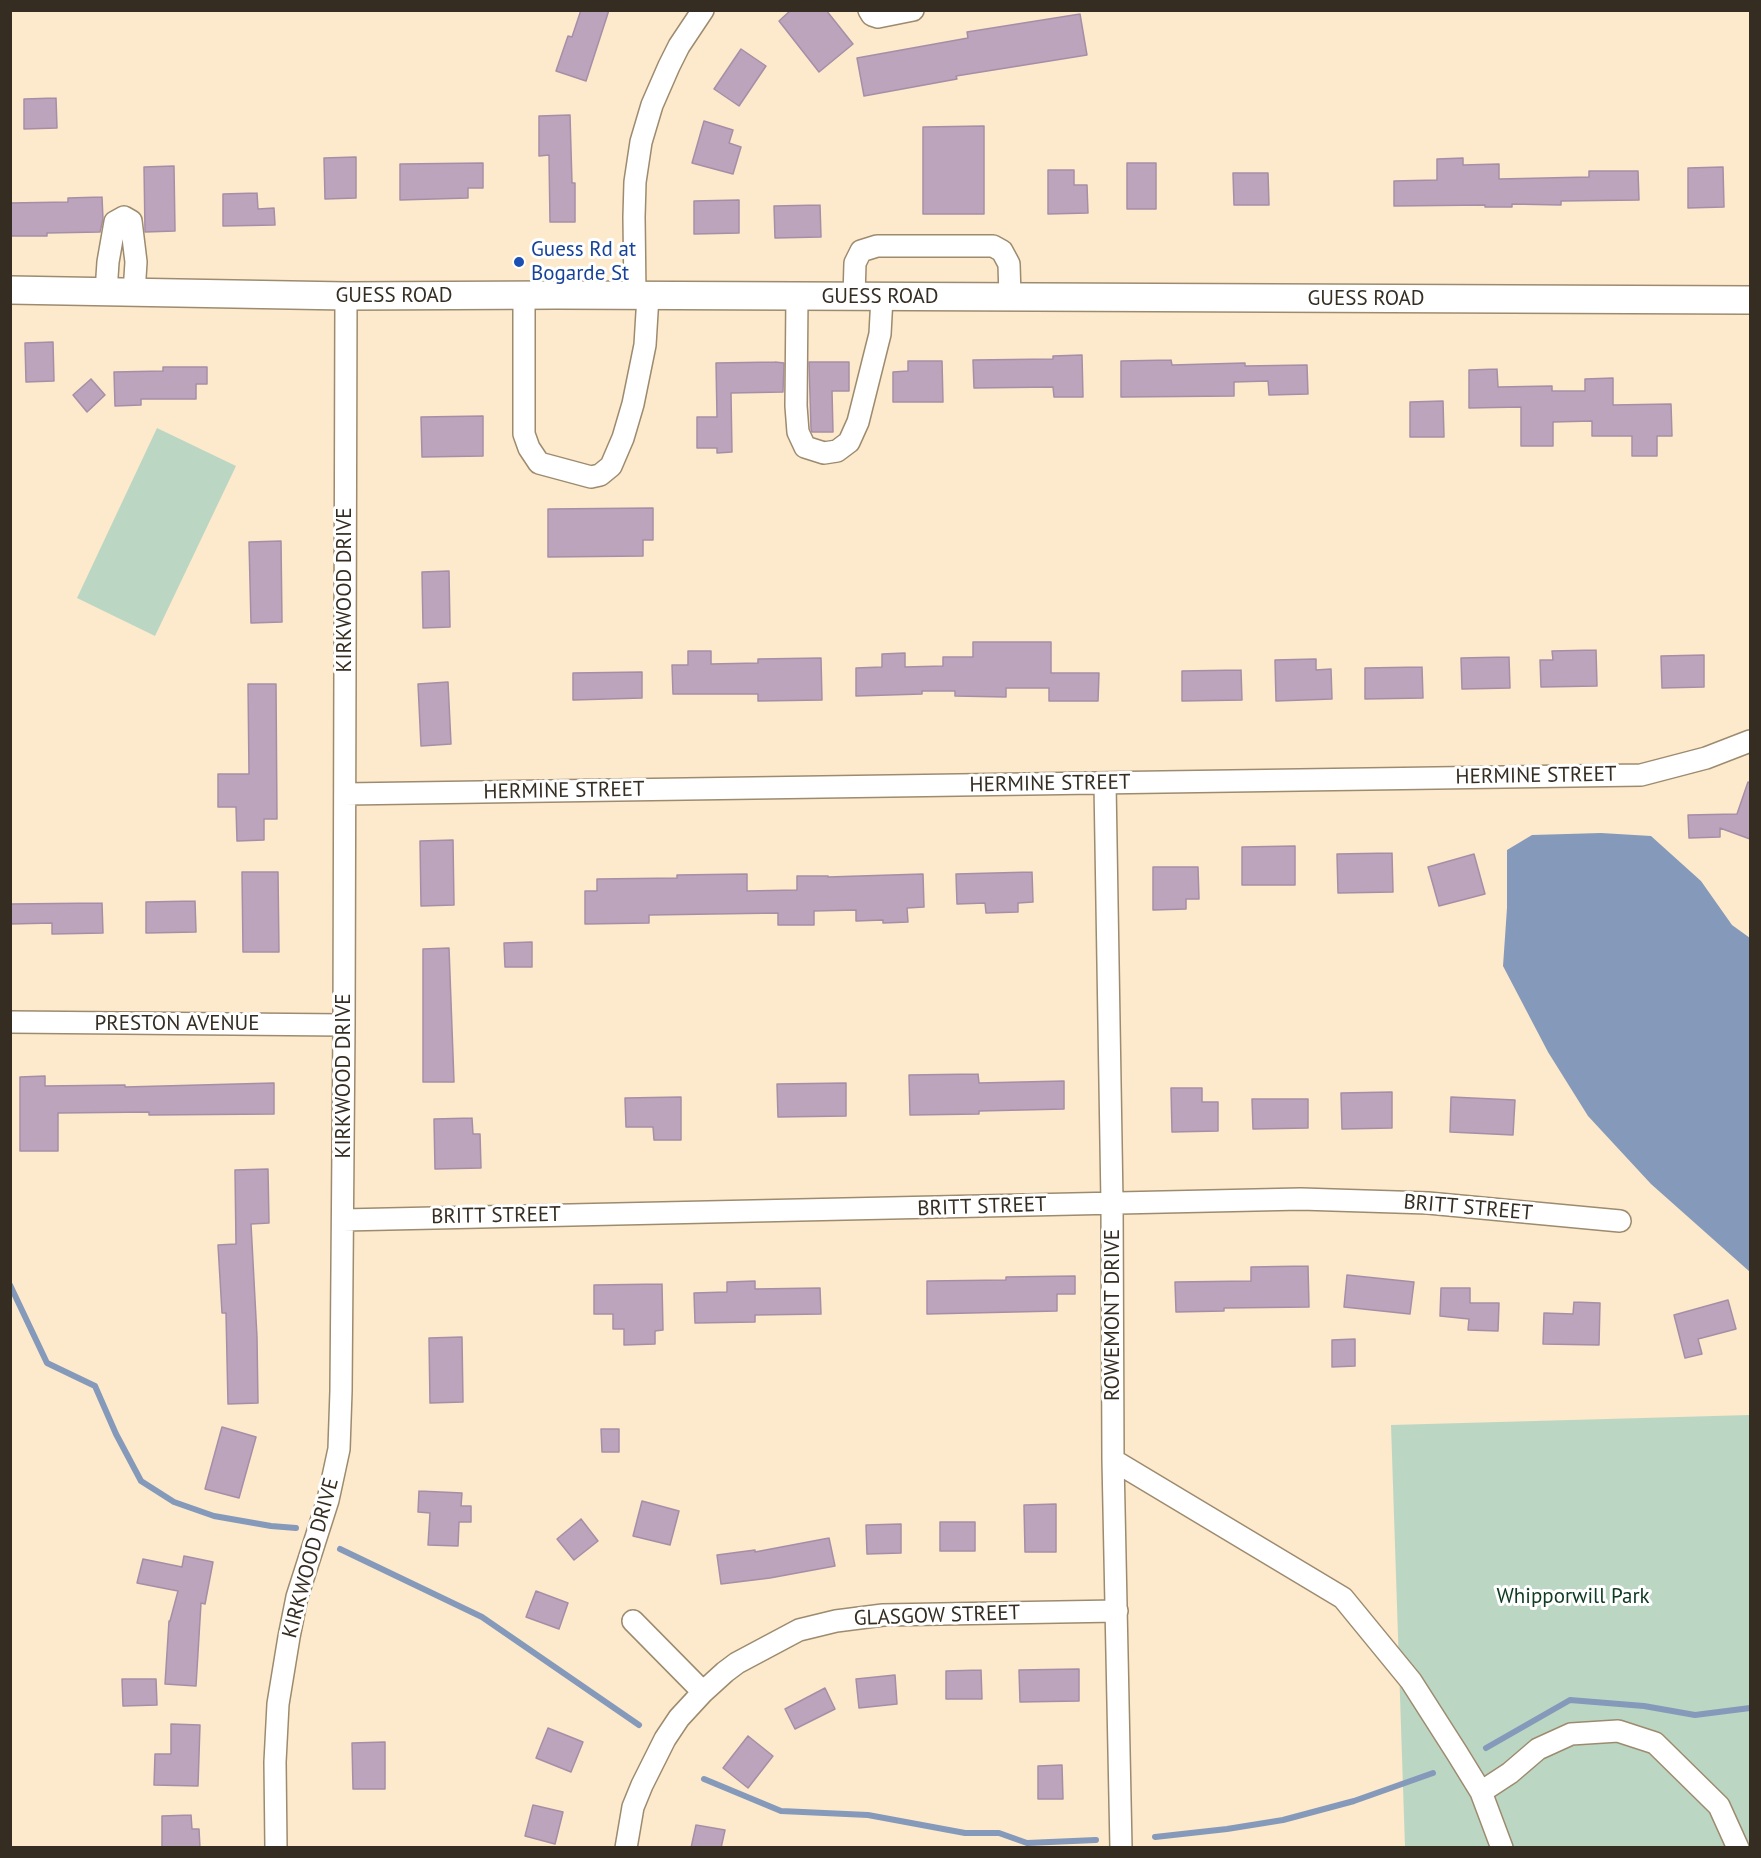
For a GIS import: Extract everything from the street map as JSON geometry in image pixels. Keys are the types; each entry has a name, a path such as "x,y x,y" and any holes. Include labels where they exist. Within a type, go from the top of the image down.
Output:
{"main road":[{"name":"GUESS ROAD","path":"10,290 346,296 1750,300"}],"street":[{"path":"524,296 524,434 529,448 539,463 591,477 600,476 611,466 623,438 633,404 645,345 634,217 636,182 644,131 652,105 669,66 679,46 703,10"},
{"path":"869,10 878,18 913,10"},
{"path":"106,292 108,262 115,222 124,217 131,220 136,262 134,292"},
{"path":"854,297 855,262 861,251 877,246 993,246 1002,251 1010,264 1010,297"},
{"name":"KIRKWOOD DRIVE","path":"276,1848 275,1762 278,1704 297,1597 328,1500 339,1449 343,1220 346,296"},
{"path":"797,296 796,406 798,432 805,447 824,453 837,451 849,441 858,422 880,334 882,297"},
{"name":"HERMINE STREET","path":"345,794 1641,775 1706,758 1750,741"},
{"name":"ROWEMONT DRIVE","path":"1105,783 1112,1203 1113,1460 1121,1848"},
{"name":"PRESTON AVENUE","path":"10,1023 344,1025"},
{"name":"BRITT STREET","path":"343,1220 1301,1199 1428,1203 1620,1221"},
{"path":"1113,1460 1343,1598 1412,1681 1481,1792 1502,1848"},
{"name":"GLASGOW STREET","path":"626,1848 633,1808 642,1785 665,1739 679,1718 703,1692 737,1663 799,1630 836,1621 883,1615 1117,1611"},
{"path":"633,1621 703,1692"},
{"path":"1481,1792 1510,1773 1538,1749 1571,1734 1617,1731 1655,1743 1719,1806 1738,1848"}],"green space":[{"path":"157,428 236,466 155,636 77,598"},
{"name":"Whipporwill Park","path":"1750,1415 1750,1847 1405,1847 1391,1425"}],"water":[{"path":"1601,833 1651,836 1701,881 1732,925 1750,938 1750,1272 1651,1184 1588,1116 1548,1052 1503,966 1507,908 1507,850 1532,835"}],"building":[{"path":"581,10 609,10 586,81 556,71 568,36 572,37"},
{"path":"791,10 826,10 853,44 819,72 779,21"},
{"path":"1080,14 1087,55 956,76 957,79 864,96 857,58 968,38 967,32"},
{"path":"741,49 766,66 739,106 714,89"},
{"path":"56,98 57,128 24,129 24,99"},
{"path":"570,115 572,183 575,183 575,222 550,222 549,155 539,156 539,116"},
{"path":"704,121 733,130 729,143 741,147 733,174 692,163"},
{"path":"984,126 984,214 923,214 923,127"},
{"path":"356,157 356,198 325,199 324,158"},
{"path":"1463,158 1463,165 1499,164 1499,179 1589,177 1589,171 1638,171 1639,200 1561,201 1561,205 1512,204 1512,207 1394,206 1394,181 1437,180 1437,159"},
{"path":"483,163 483,188 468,188 468,198 400,200 400,164"},
{"path":"1127,163 1156,163 1156,209 1127,209"},
{"path":"174,166 175,231 145,232 144,167"},
{"path":"1723,167 1724,207 1688,208 1688,168"},
{"path":"1048,170 1074,170 1074,185 1087,185 1088,213 1048,214"},
{"path":"1233,173 1268,173 1269,205 1234,205"},
{"path":"257,193 258,209 274,208 275,225 223,226 223,194"},
{"path":"102,197 103,219 100,232 10,236 10,203 68,202 68,198"},
{"path":"739,200 739,233 694,234 694,201"},
{"path":"820,205 821,237 775,238 774,206"},
{"path":"53,342 54,381 26,382 25,343"},
{"path":"1082,355 1083,397 1054,397 1053,387 974,388 973,360 1053,359 1053,356"},
{"path":"1171,360 1172,365 1245,363 1245,366 1307,365 1308,394 1269,395 1268,381 1234,382 1234,396 1121,397 1121,361"},
{"path":"908,361 942,361 943,402 893,402 893,372 908,371"},
{"path":"809,362 849,362 849,391 832,391 833,432 812,432"},
{"path":"716,363 784,363 783,392 731,393 732,452 717,453 717,448 697,448 697,417 717,417"},
{"path":"163,367 207,367 207,384 196,384 196,399 141,399 141,405 115,406 114,372 163,371"},
{"path":"1497,369 1498,387 1552,386 1552,391 1585,391 1585,379 1613,378 1613,405 1671,404 1672,436 1657,436 1657,456 1632,456 1632,436 1592,436 1592,421 1553,422 1553,446 1521,446 1521,407 1469,408 1469,370"},
{"path":"91,379 105,395 87,412 73,395"},
{"path":"1443,401 1444,437 1410,437 1410,402"},
{"path":"483,416 483,456 422,457 421,417"},
{"path":"653,508 653,540 643,540 643,556 548,557 548,509"},
{"path":"281,541 282,622 251,623 249,542"},
{"path":"449,571 450,627 423,628 422,572"},
{"path":"973,642 1051,642 1051,673 1099,673 1098,701 1049,701 1049,688 1006,688 1006,697 955,696 955,691 856,696 856,668 882,667 882,654 905,653 905,667 943,666 943,657 973,657"},
{"path":"1596,650 1597,686 1541,687 1540,660 1553,660 1552,651"},
{"path":"688,651 711,651 711,664 758,663 758,659 821,658 822,700 758,701 758,694 673,694 672,665 688,665"},
{"path":"1704,655 1704,687 1662,688 1661,656"},
{"path":"1509,657 1510,688 1462,689 1461,658"},
{"path":"1316,659 1316,670 1331,669 1332,699 1276,701 1275,660"},
{"path":"1422,667 1423,698 1365,699 1365,668"},
{"path":"1241,670 1242,700 1182,701 1182,671"},
{"path":"642,672 642,698 573,700 573,673"},
{"path":"448,682 451,744 421,746 418,684"},
{"path":"248,684 276,684 277,819 264,819 264,840 237,841 236,807 218,807 218,774 249,774"},
{"path":"1748,782 1750,783 1750,839 1720,828 1720,837 1689,838 1688,815 1737,814"},
{"path":"453,840 454,905 421,906 420,841"},
{"path":"1295,846 1295,885 1242,885 1242,847"},
{"path":"1392,853 1393,892 1338,893 1337,854"},
{"path":"1474,854 1485,894 1439,906 1428,867"},
{"path":"1153,867 1198,867 1199,899 1186,899 1186,909 1153,910"},
{"path":"242,872 278,872 279,952 243,952"},
{"path":"1032,872 1033,902 1018,903 1018,912 986,913 985,903 957,904 956,874"},
{"path":"747,874 747,891 797,890 797,876 923,874 924,907 907,908 908,922 856,921 856,910 814,911 814,925 778,925 778,913 649,915 649,923 585,924 585,891 597,891 597,879"},
{"path":"195,901 196,932 146,933 146,902"},
{"path":"102,903 103,933 52,934 52,923 10,924 10,904"},
{"path":"532,942 532,967 505,967 504,943"},
{"path":"449,948 454,1082 423,1082 423,949"},
{"path":"978,1074 979,1083 1064,1081 1064,1109 910,1115 909,1075"},
{"path":"45,1076 45,1086 125,1085 125,1087 274,1083 274,1114 58,1113 58,1151 20,1151 20,1077"},
{"path":"846,1083 846,1116 778,1117 777,1084"},
{"path":"1171,1088 1202,1088 1202,1102 1218,1102 1218,1131 1172,1132"},
{"path":"1392,1092 1392,1128 1342,1129 1341,1093"},
{"path":"681,1097 681,1140 654,1140 653,1127 626,1127 625,1098"},
{"path":"1451,1097 1515,1100 1513,1135 1450,1132"},
{"path":"1252,1099 1308,1099 1308,1128 1253,1129"},
{"path":"472,1118 473,1134 480,1134 481,1168 435,1169 434,1119"},
{"path":"268,1169 269,1223 251,1224 258,1403 228,1404 226,1313 222,1313 218,1245 236,1244 235,1170"},
{"path":"1308,1266 1309,1307 1224,1308 1224,1311 1176,1312 1175,1282 1251,1281 1251,1267"},
{"path":"1347,1275 1414,1282 1410,1314 1344,1307"},
{"path":"1075,1276 1075,1294 1057,1294 1057,1311 927,1314 927,1281"},
{"path":"755,1281 755,1289 820,1288 821,1314 755,1315 755,1322 695,1323 694,1293 727,1292 727,1282"},
{"path":"662,1284 663,1330 655,1331 655,1344 624,1345 624,1329 613,1329 613,1314 594,1314 594,1285"},
{"path":"1441,1288 1470,1288 1470,1303 1499,1303 1498,1331 1468,1330 1469,1319 1440,1316"},
{"path":"1728,1300 1736,1329 1698,1339 1702,1354 1685,1358 1674,1315"},
{"path":"1574,1302 1600,1303 1599,1345 1543,1344 1544,1313 1573,1314"},
{"path":"462,1337 463,1402 430,1403 429,1338"},
{"path":"1355,1339 1355,1366 1332,1367 1332,1340"},
{"path":"222,1427 256,1437 239,1498 205,1489"},
{"path":"601,1429 619,1429 619,1452 602,1452"},
{"path":"419,1491 462,1493 461,1506 471,1506 471,1522 459,1522 458,1546 428,1545 430,1513 418,1512"},
{"path":"642,1501 679,1511 670,1545 633,1536"},
{"path":"1056,1504 1056,1552 1025,1552 1024,1505"},
{"path":"581,1519 598,1541 574,1560 557,1539"},
{"path":"940,1522 975,1522 975,1551 940,1551"},
{"path":"901,1524 901,1553 867,1554 866,1525"},
{"path":"829,1538 835,1566 721,1584 717,1555 755,1550 755,1552"},
{"path":"184,1556 213,1562 205,1604 201,1603 196,1686 165,1684 169,1621 178,1591 137,1583 143,1559 182,1567"},
{"path":"536,1591 568,1603 559,1629 526,1617"},
{"path":"1079,1669 1079,1701 1020,1702 1019,1670"},
{"path":"981,1670 982,1699 946,1699 946,1671"},
{"path":"895,1675 897,1704 859,1708 856,1679"},
{"path":"122,1679 156,1679 157,1705 123,1706"},
{"path":"825,1688 835,1709 795,1729 785,1709"},
{"path":"171,1724 200,1725 198,1786 154,1785 155,1754 171,1754"},
{"path":"548,1728 583,1742 571,1772 536,1758"},
{"path":"748,1736 773,1756 748,1788 723,1768"},
{"path":"385,1742 385,1789 353,1789 352,1743"},
{"path":"1062,1765 1063,1799 1038,1799 1038,1766"},
{"path":"533,1805 563,1812 555,1844 525,1836"},
{"path":"191,1815 192,1829 199,1829 200,1848 162,1848 162,1816"},
{"path":"696,1825 725,1830 721,1848 691,1848"}],"waterway":[{"path":"10,1285 47,1363 95,1386 116,1434 141,1481 174,1502 214,1516 296,1528"},
{"path":"340,1549 482,1617 639,1725"},
{"path":"1486,1748 1570,1700 1644,1706 1695,1715 1750,1708"},
{"path":"1155,1837 1283,1820 1354,1801 1433,1773"},
{"path":"704,1779 781,1811 868,1815 965,1833 999,1833 1027,1843 1096,1840"}],"place":[{"name":"Guess Rd at Bogarde St","path":"519,262"}]}
